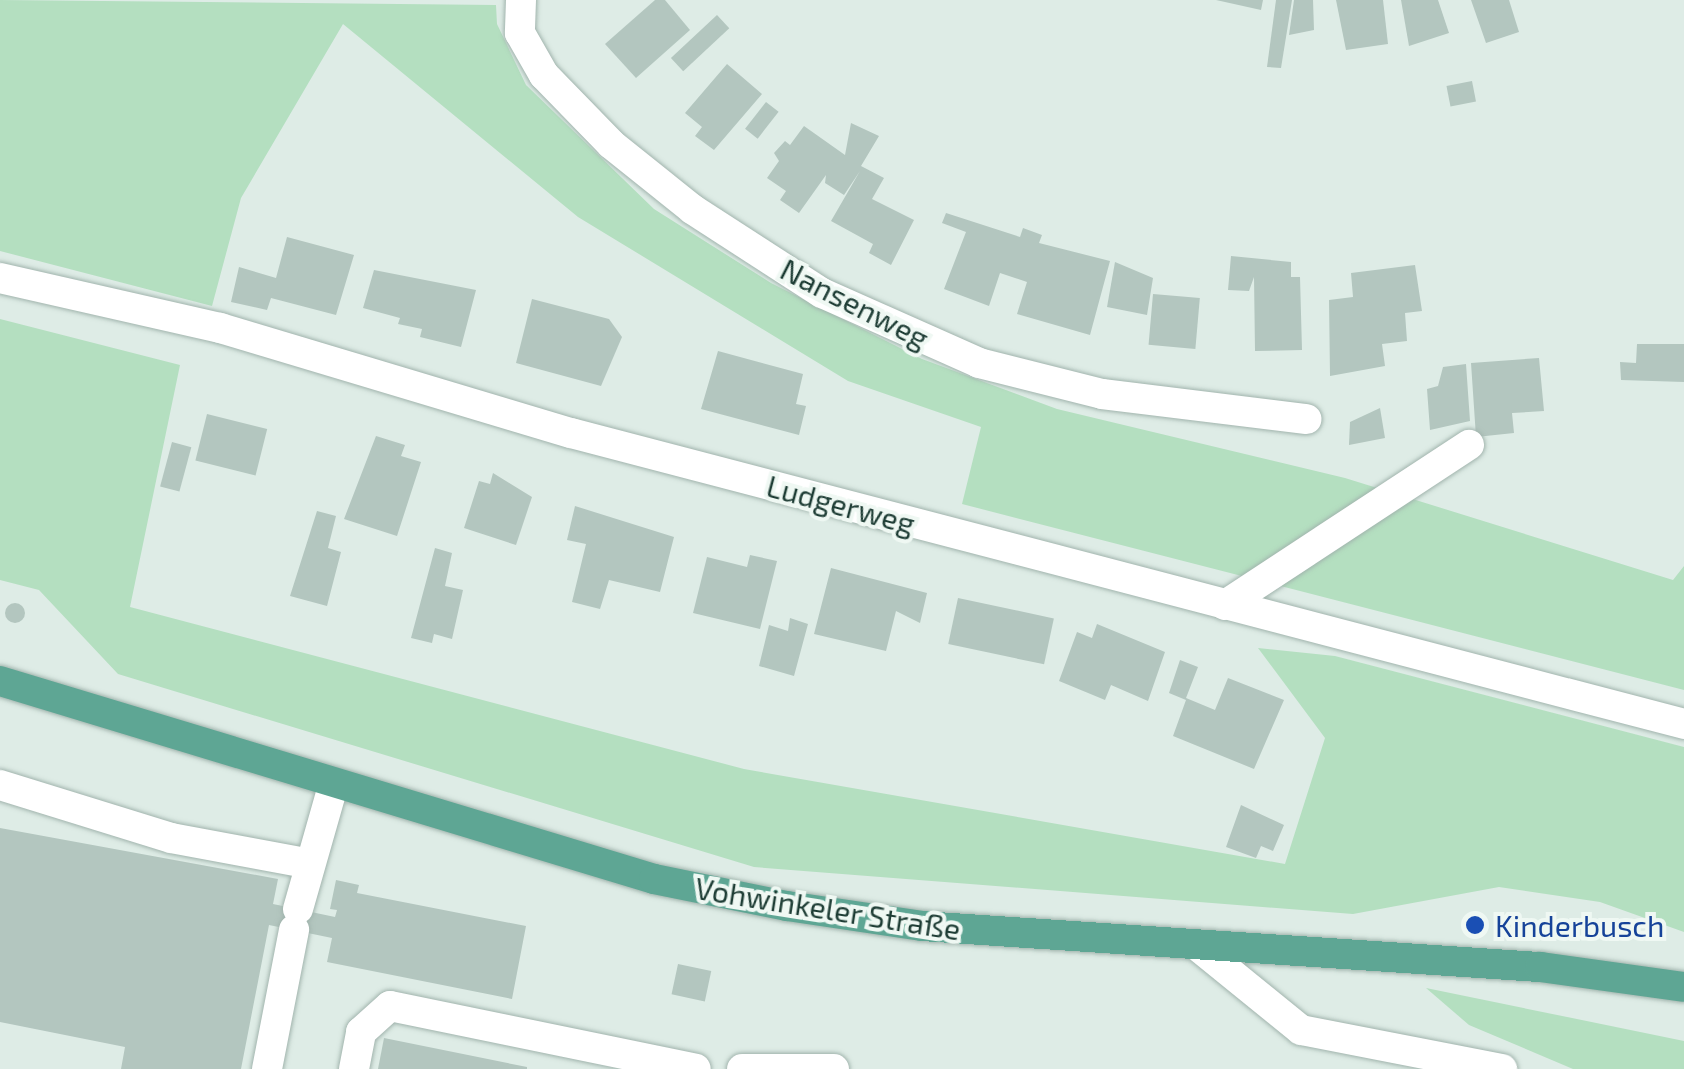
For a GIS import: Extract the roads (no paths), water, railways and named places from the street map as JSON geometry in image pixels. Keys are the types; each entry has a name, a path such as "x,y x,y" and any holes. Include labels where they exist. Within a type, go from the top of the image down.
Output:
{"main road":[{"name":"Vohwinkeler Straße","path":"0,680 654,879 787,906 922,926 1200,948 1540,967 1684,987"}],"street":[{"name":"Nansenweg","path":"520,0 520,33 544,75 611,144 692,209 822,293 906,333 1014,372 1102,394 1306,418"},
{"name":"Ludgerweg","path":"0,278 220,328 571,433 1684,724"},
{"path":"1225,605 1469,445"},
{"path":"268,1069 306,863 334,783"},
{"path":"0,785 171,838 306,863"},
{"path":"1200,948 1302,1030 1502,1069"},
{"path":"354,1069 361,1032 390,1006 696,1069"},
{"path":"745,1069 834,1069"}],"place":[{"name":"Kinderbusch","path":"1475,925"}]}
